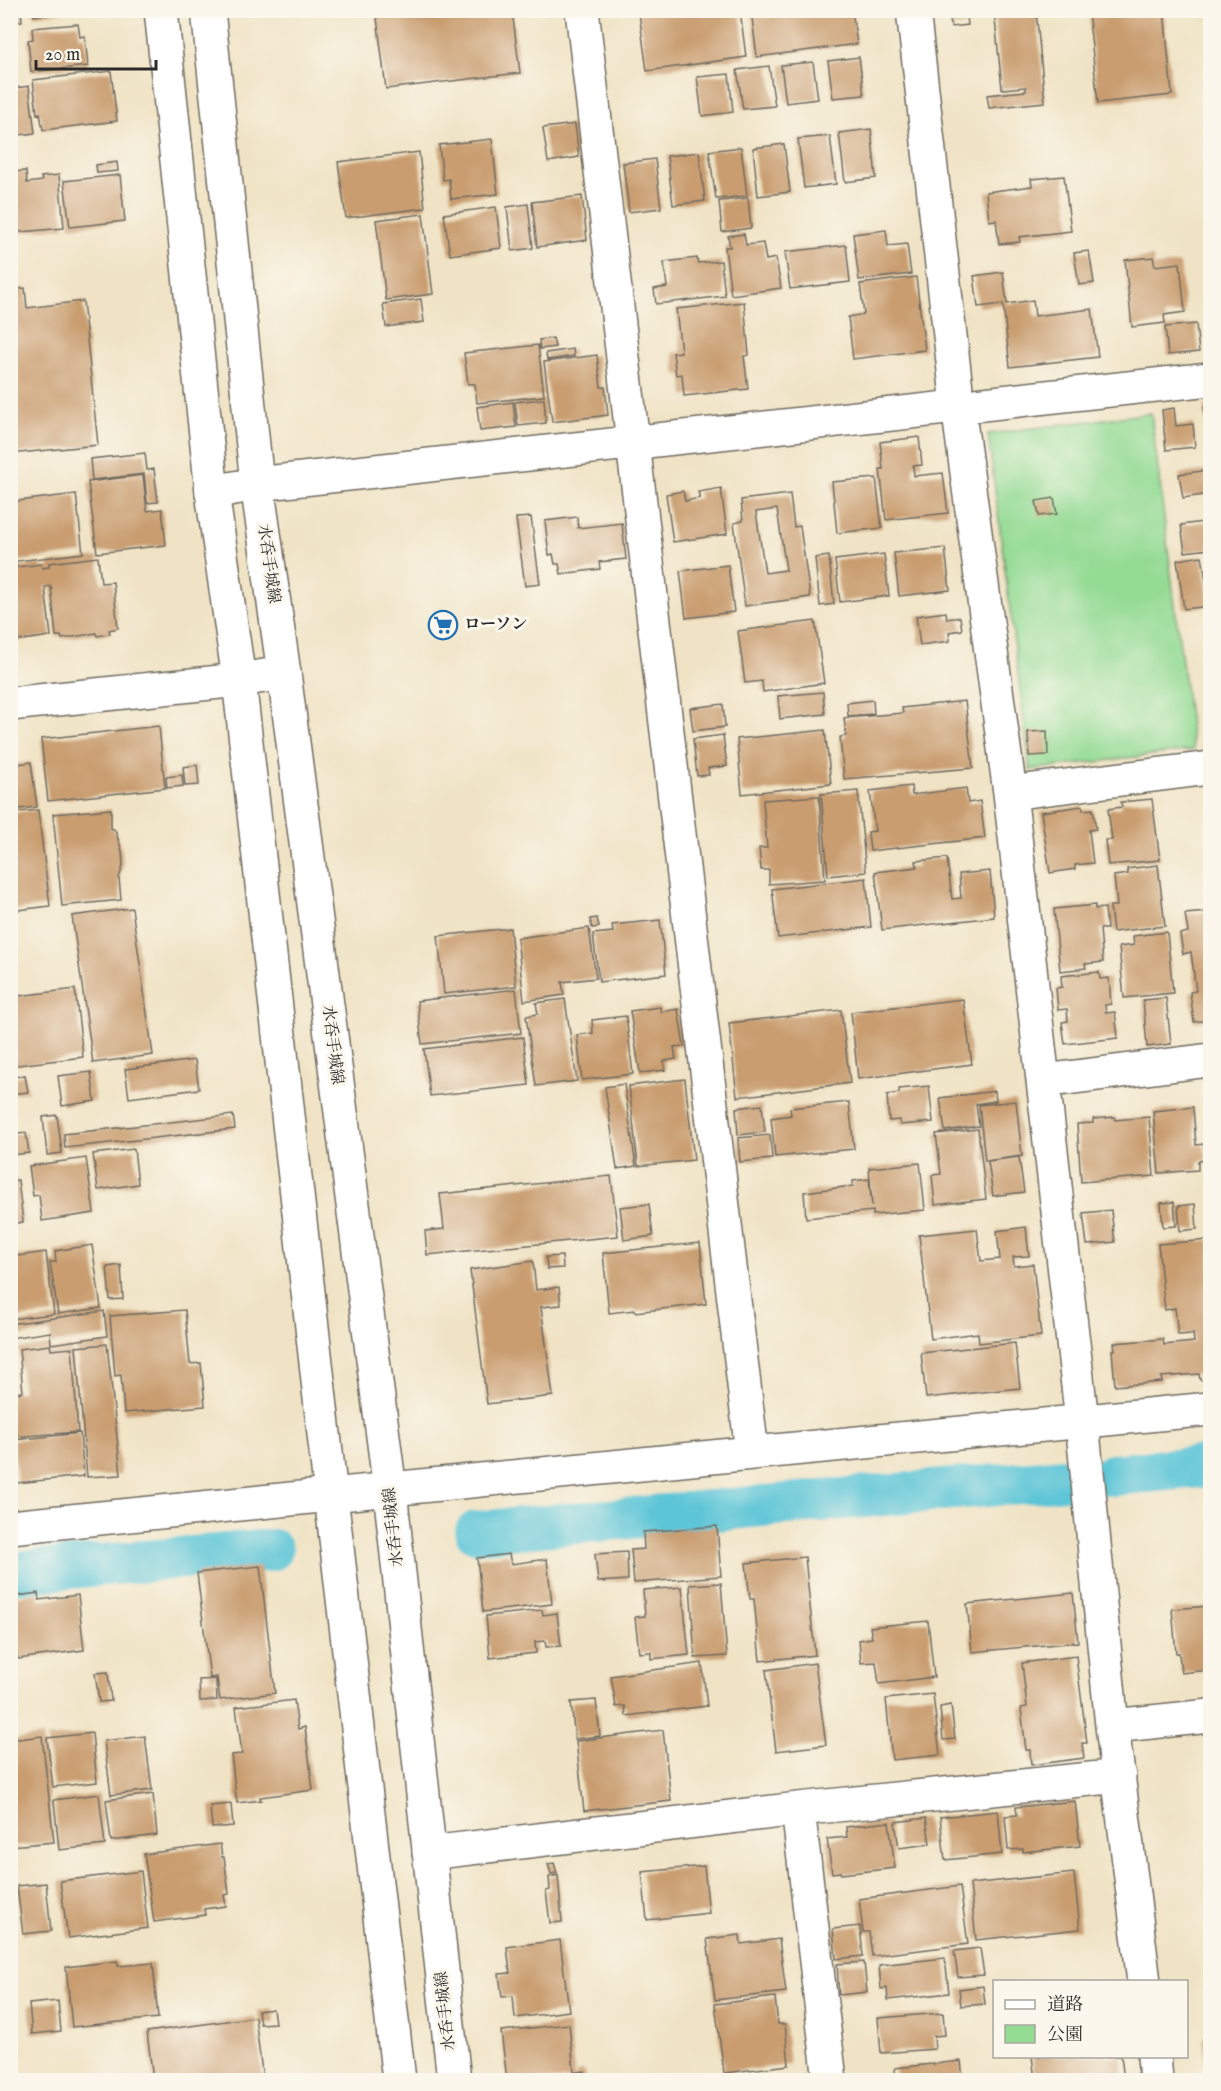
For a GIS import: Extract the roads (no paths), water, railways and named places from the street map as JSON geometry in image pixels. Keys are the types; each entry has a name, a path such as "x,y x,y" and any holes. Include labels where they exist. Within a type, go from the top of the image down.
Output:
{"street":[{"path":"161,10 212,492 239,680 399,2080"},
{"name":"水呑手城線","path":"208,10 257,484 284,673 390,1490 454,2080"},
{"path":"582,10 752,1453"},
{"path":"914,10 958,406 1010,793 1082,1421 1112,1726 1144,1980"},
{"path":"212,492 257,484 1210,379"},
{"path":"10,704 239,680 284,673"},
{"path":"1010,793 1210,768"},
{"path":"1043,1081 1210,1060"},
{"path":"10,1527 1210,1409"},
{"path":"1112,1726 1210,1716"},
{"path":"429,1853 798,1809 1119,1776"},
{"path":"798,1809 830,2080"},
{"path":"1154,2058 1156,2080"}],"waterway":[{"path":"1112,1475 1210,1466"},
{"path":"476,1532 1064,1479"},
{"path":"10,1573 272,1550"}],"place":[{"name":"ローソン","path":"443,625"}]}
